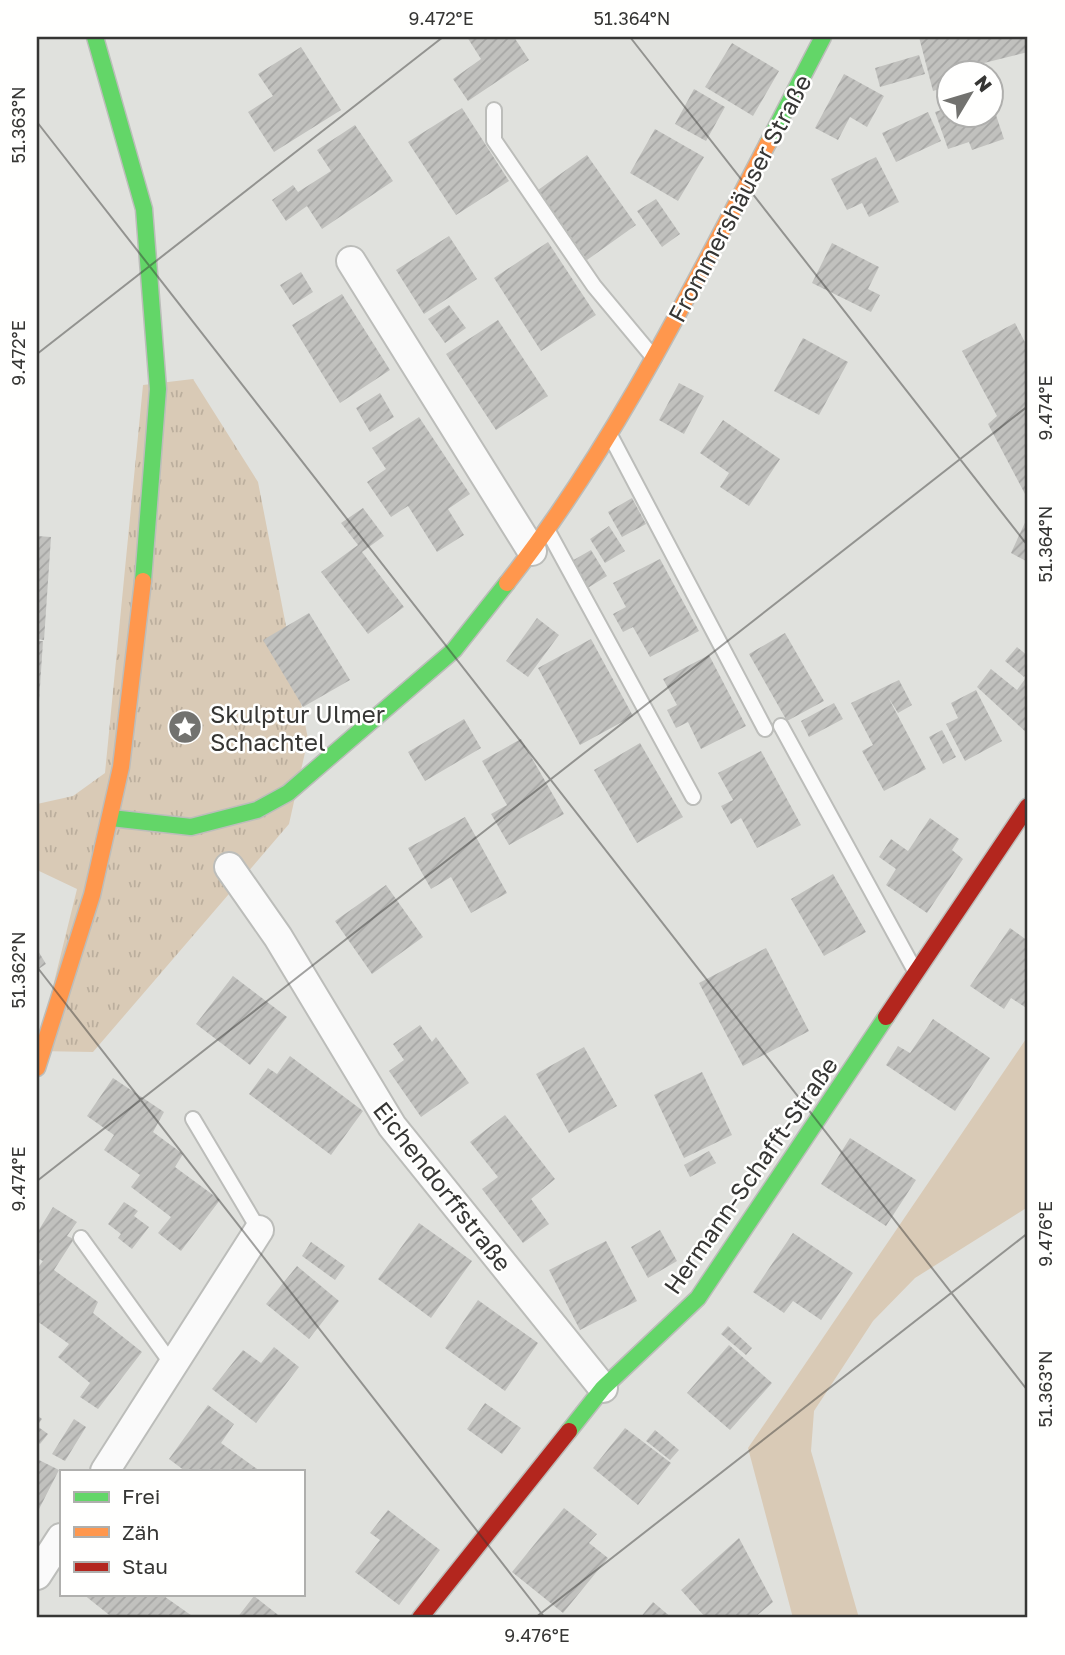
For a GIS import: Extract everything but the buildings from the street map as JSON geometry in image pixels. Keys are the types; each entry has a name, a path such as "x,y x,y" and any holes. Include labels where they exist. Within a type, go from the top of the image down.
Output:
{"street":[{"path":"37,1068 92,895 121,767 149,529 158,389 144,209 95,37"},
{"name":"Frommershäuser Straße","path":"111,818 191,827 257,810 288,793 454,650 539,540 655,359 823,37"},
{"path":"351,261 539,540"},
{"name":"Hermann-Schafft-Straße","path":"420,1618 603,1388 698,1298 1028,806"},
{"name":"Eichendorffstraße","path":"229,867 278,937 392,1126 603,1388"},
{"path":"106,1470 174,1367 259,1230"},
{"path":"37,1575 60,1540"}],"lane":[{"name":"Frommershäuser Straße","path":"494,110 494,139 594,286 655,359"},
{"path":"609,433 765,729"},
{"path":"539,540 693,797"},
{"path":"780,726 917,973"},
{"path":"192,1119 259,1230"},
{"path":"81,1238 174,1367"}],"green space":[{"path":"193,379 258,482 308,739 289,824 93,1052 37,1051 77,889 37,870 37,804 73,796 105,773 143,385"},
{"path":"1028,1036 1028,1207 915,1278 873,1321 814,1411 811,1451 859,1618 793,1618 748,1448"}],"traffic: fast":[{"path":"95,37 144,209 158,389 143,581"},
{"path":"768,143 823,37"},
{"path":"111,818 191,827 257,810 288,793 454,650 507,583"},
{"path":"569,1431 603,1388 698,1298 886,1017"}],"traffic: slow":[{"path":"507,583 545,532 615,425 768,143"},
{"path":"37,1068 92,895 121,767 143,581"}],"traffic: jam":[{"path":"886,1017 1028,806"},
{"path":"420,1618 569,1431"}],"place":[{"name":"Skulptur Ulmer Schachtel","path":"185,727"}]}
